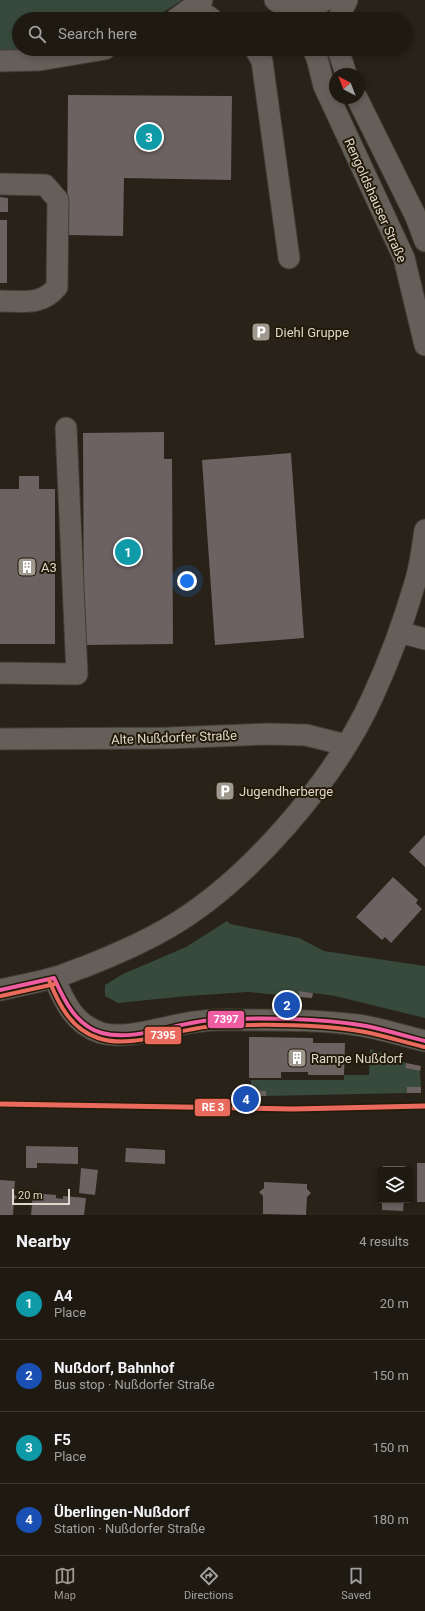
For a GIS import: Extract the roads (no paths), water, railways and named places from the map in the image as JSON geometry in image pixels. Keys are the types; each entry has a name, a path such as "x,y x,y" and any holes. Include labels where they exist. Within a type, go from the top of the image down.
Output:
{"street":[{"path":"186,12 198,3 216,0"},
{"path":"275,0 293,12"},
{"path":"341,12 347,0"},
{"path":"198,3 206,12"},
{"path":"300,12 307,8 321,8"},
{"path":"0,61 40,60 64,56"},
{"path":"259,56 262,61 289,258"},
{"name":"Rengoldshauser Straße","path":"317,56 324,86 404,258 425,345"},
{"path":"340,56 344,68"},
{"path":"359,104 416,216 425,241"},
{"path":"0,184 45,185 58,200 58,287 50,296 38,301 0,301"},
{"path":"0,674 77,674 66,428"},
{"path":"0,990 54,978 123,951 167,928 207,901 256,858 288,824 319,785 346,745 373,697 399,632 415,585 425,530"},
{"path":"399,632 425,639"},
{"name":"Alte Nußdorfer Straße","path":"0,739 168,738 268,734 306,735 346,745"},
{"path":"54,978 66,1004 76,1019 84,1025 102,1033 132,1035 163,1027 203,1021 293,1020 358,1025 425,1041"}],"place":[{"name":"F5","path":"149,137"},
{"name":"Diehl Gruppe","path":"261,332"},
{"name":"A4","path":"128,552"},
{"name":"A3","path":"27,567"},
{"name":"Jugendherberge","path":"225,791"},
{"name":"Nußdorf, Bahnhof","path":"287,1005"},
{"name":"Rampe Nußdorf","path":"297,1058"},
{"name":"Überlingen-Nußdorf","path":"246,1099"}]}
